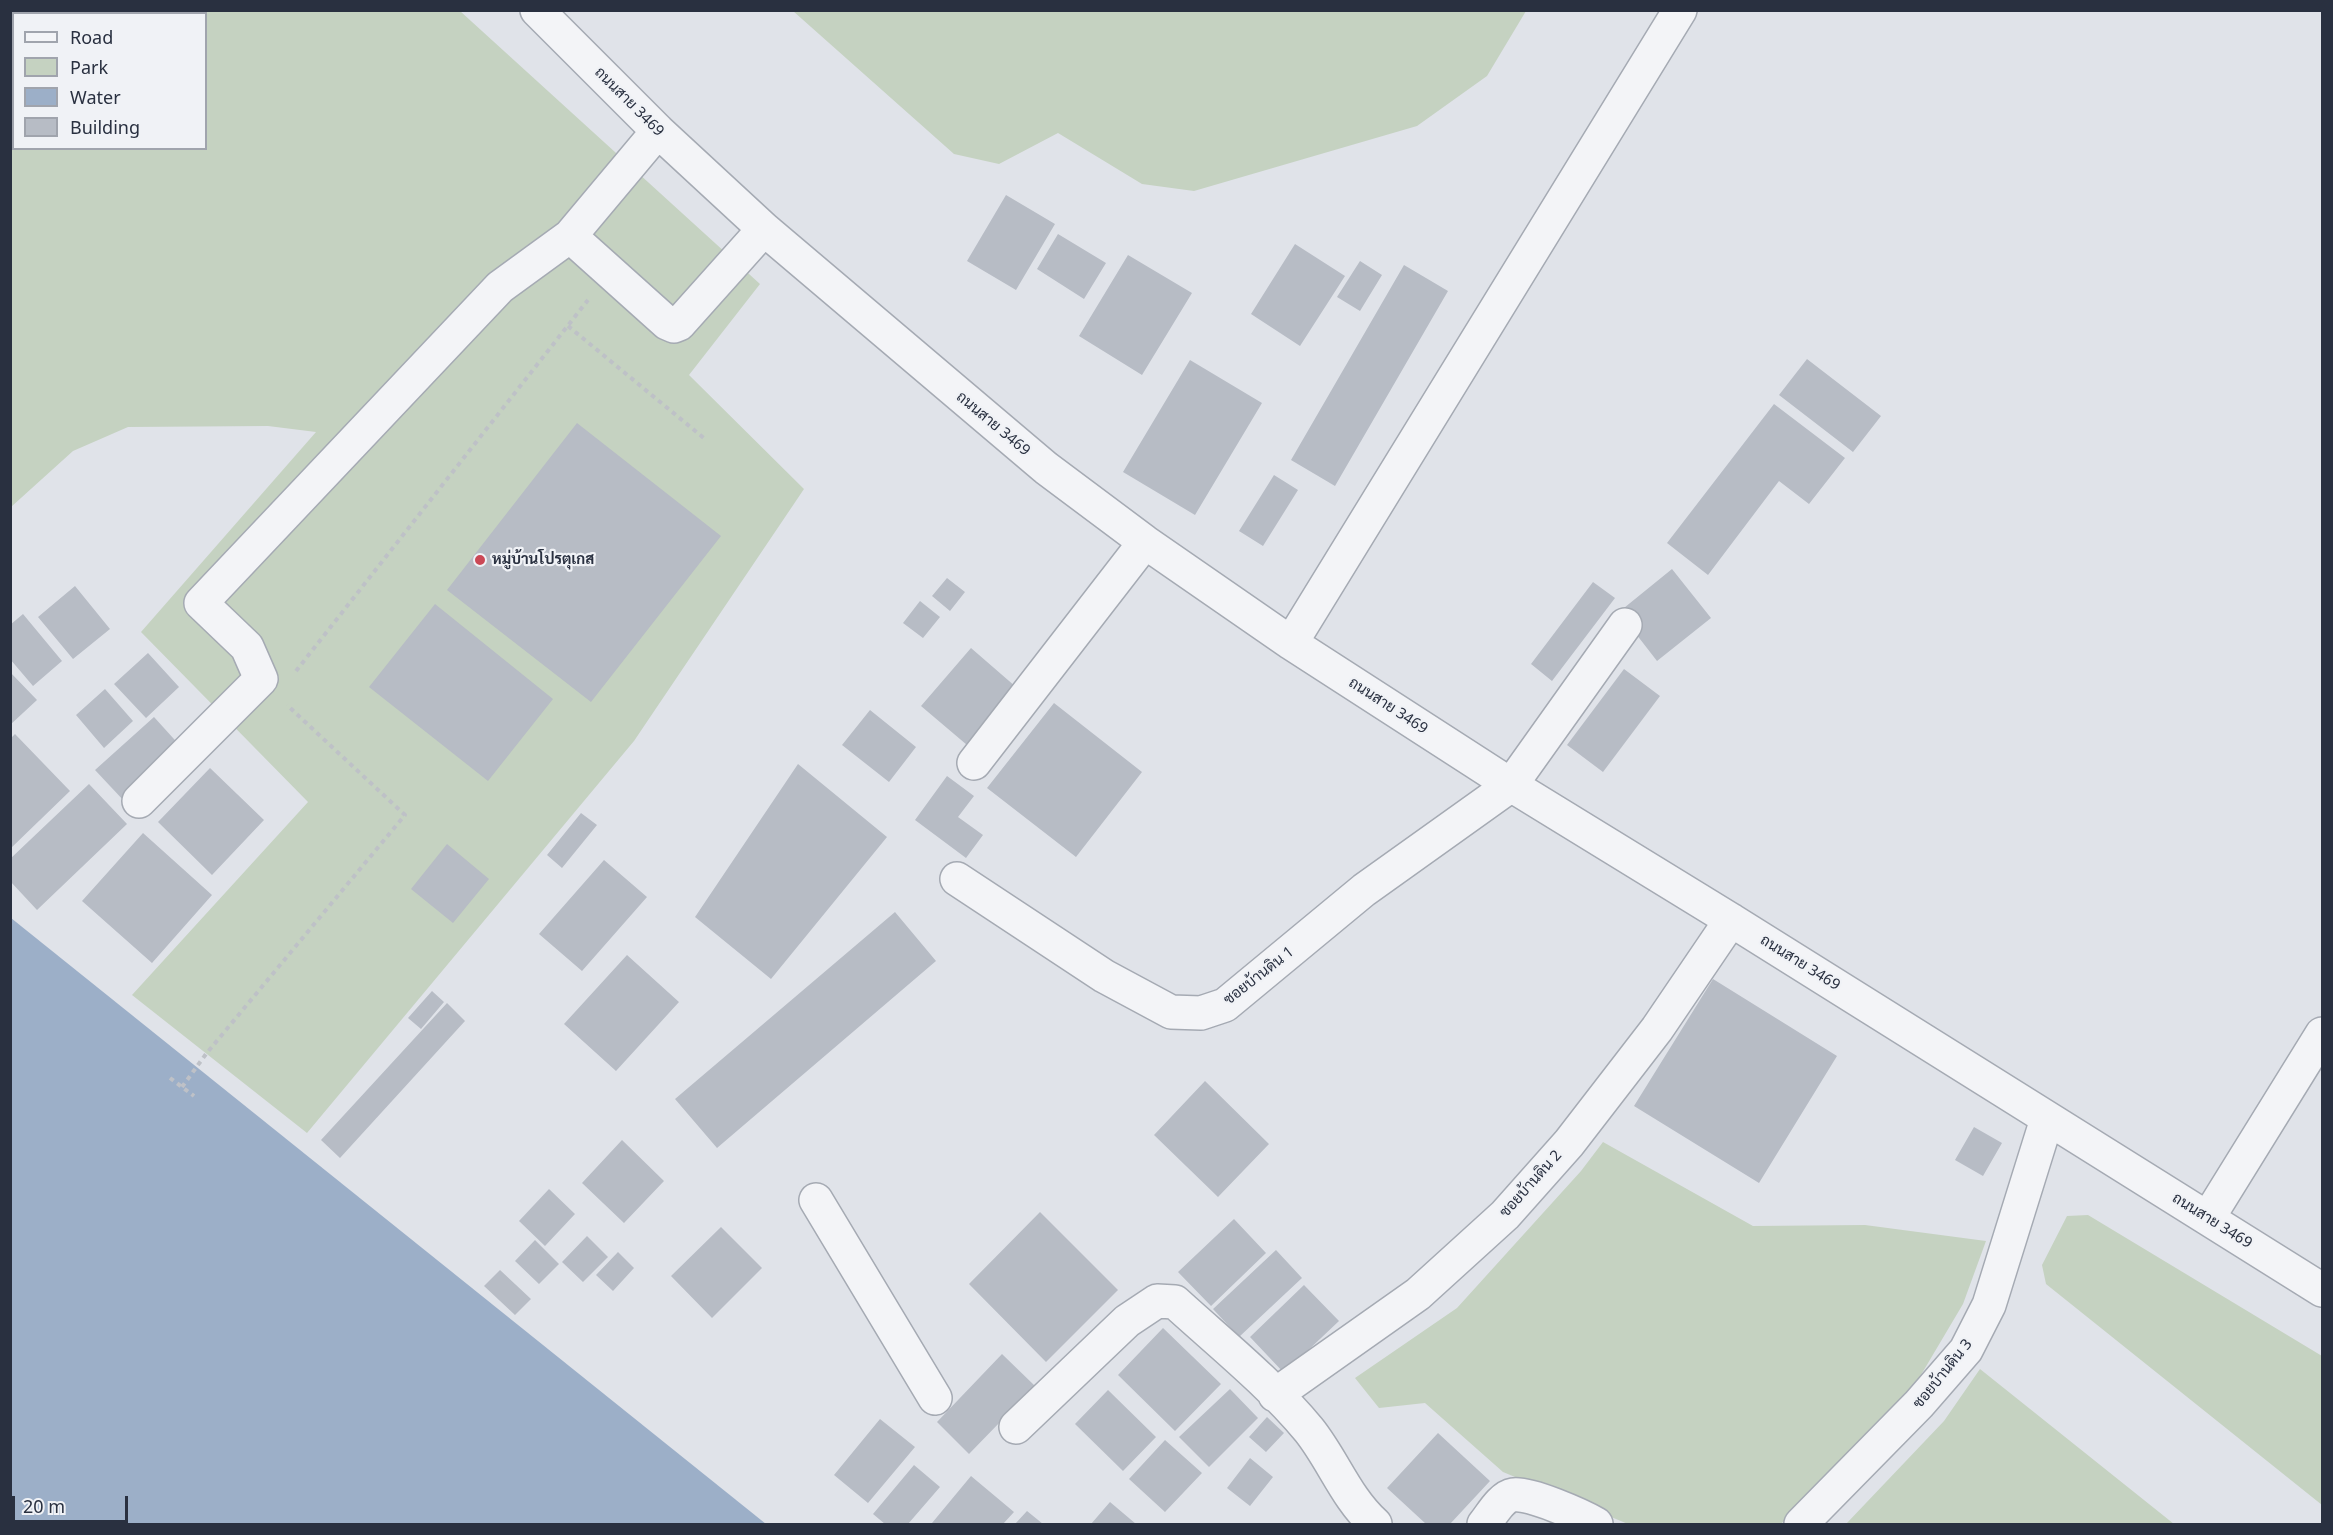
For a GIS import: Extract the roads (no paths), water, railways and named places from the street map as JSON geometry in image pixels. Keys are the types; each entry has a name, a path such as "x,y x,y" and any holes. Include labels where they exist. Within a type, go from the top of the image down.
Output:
{"street":[{"name":"ถนนสาย 3469","path":"537,10 658,131 764,229 1037,461 1145,542 1291,643 1511,784 2322,1290"},
{"path":"1291,643 1680,10"},
{"path":"140,801 269,687 247,647 201,603 500,287 570,236 658,131"},
{"path":"570,236 667,323 674,326 679,324 764,229"},
{"path":"974,764 1145,542"},
{"name":"ซอยบ้านดิน 1","path":"957,879 1104,976 1171,1012 1202,1013 1225,1005 1364,890 1511,784 1625,625"},
{"name":"ซอยบ้านดิน 2","path":"1275,1395 1418,1294 1505,1215 1569,1143 1650,1038 1731,920"},
{"path":"2208,1218 2322,1034"},
{"name":"ซอยบ้านดิน 3","path":"1802,1524 1919,1404 1966,1350 1989,1305 2047,1119"},
{"path":"816,1200 935,1398"},
{"path":"1016,1427 1127,1321 1157,1301 1175,1302 1275,1395 1310,1431 1335,1473 1375,1524"},
{"path":"1484,1524 1502,1502 1511,1495 1523,1495 1580,1515 1596,1524"}],"water":[{"path":"11,918 766,1524 11,1524"}],"place":[{"name":"หมู่บ้านโปรตุเกส","path":"480,560"}]}
